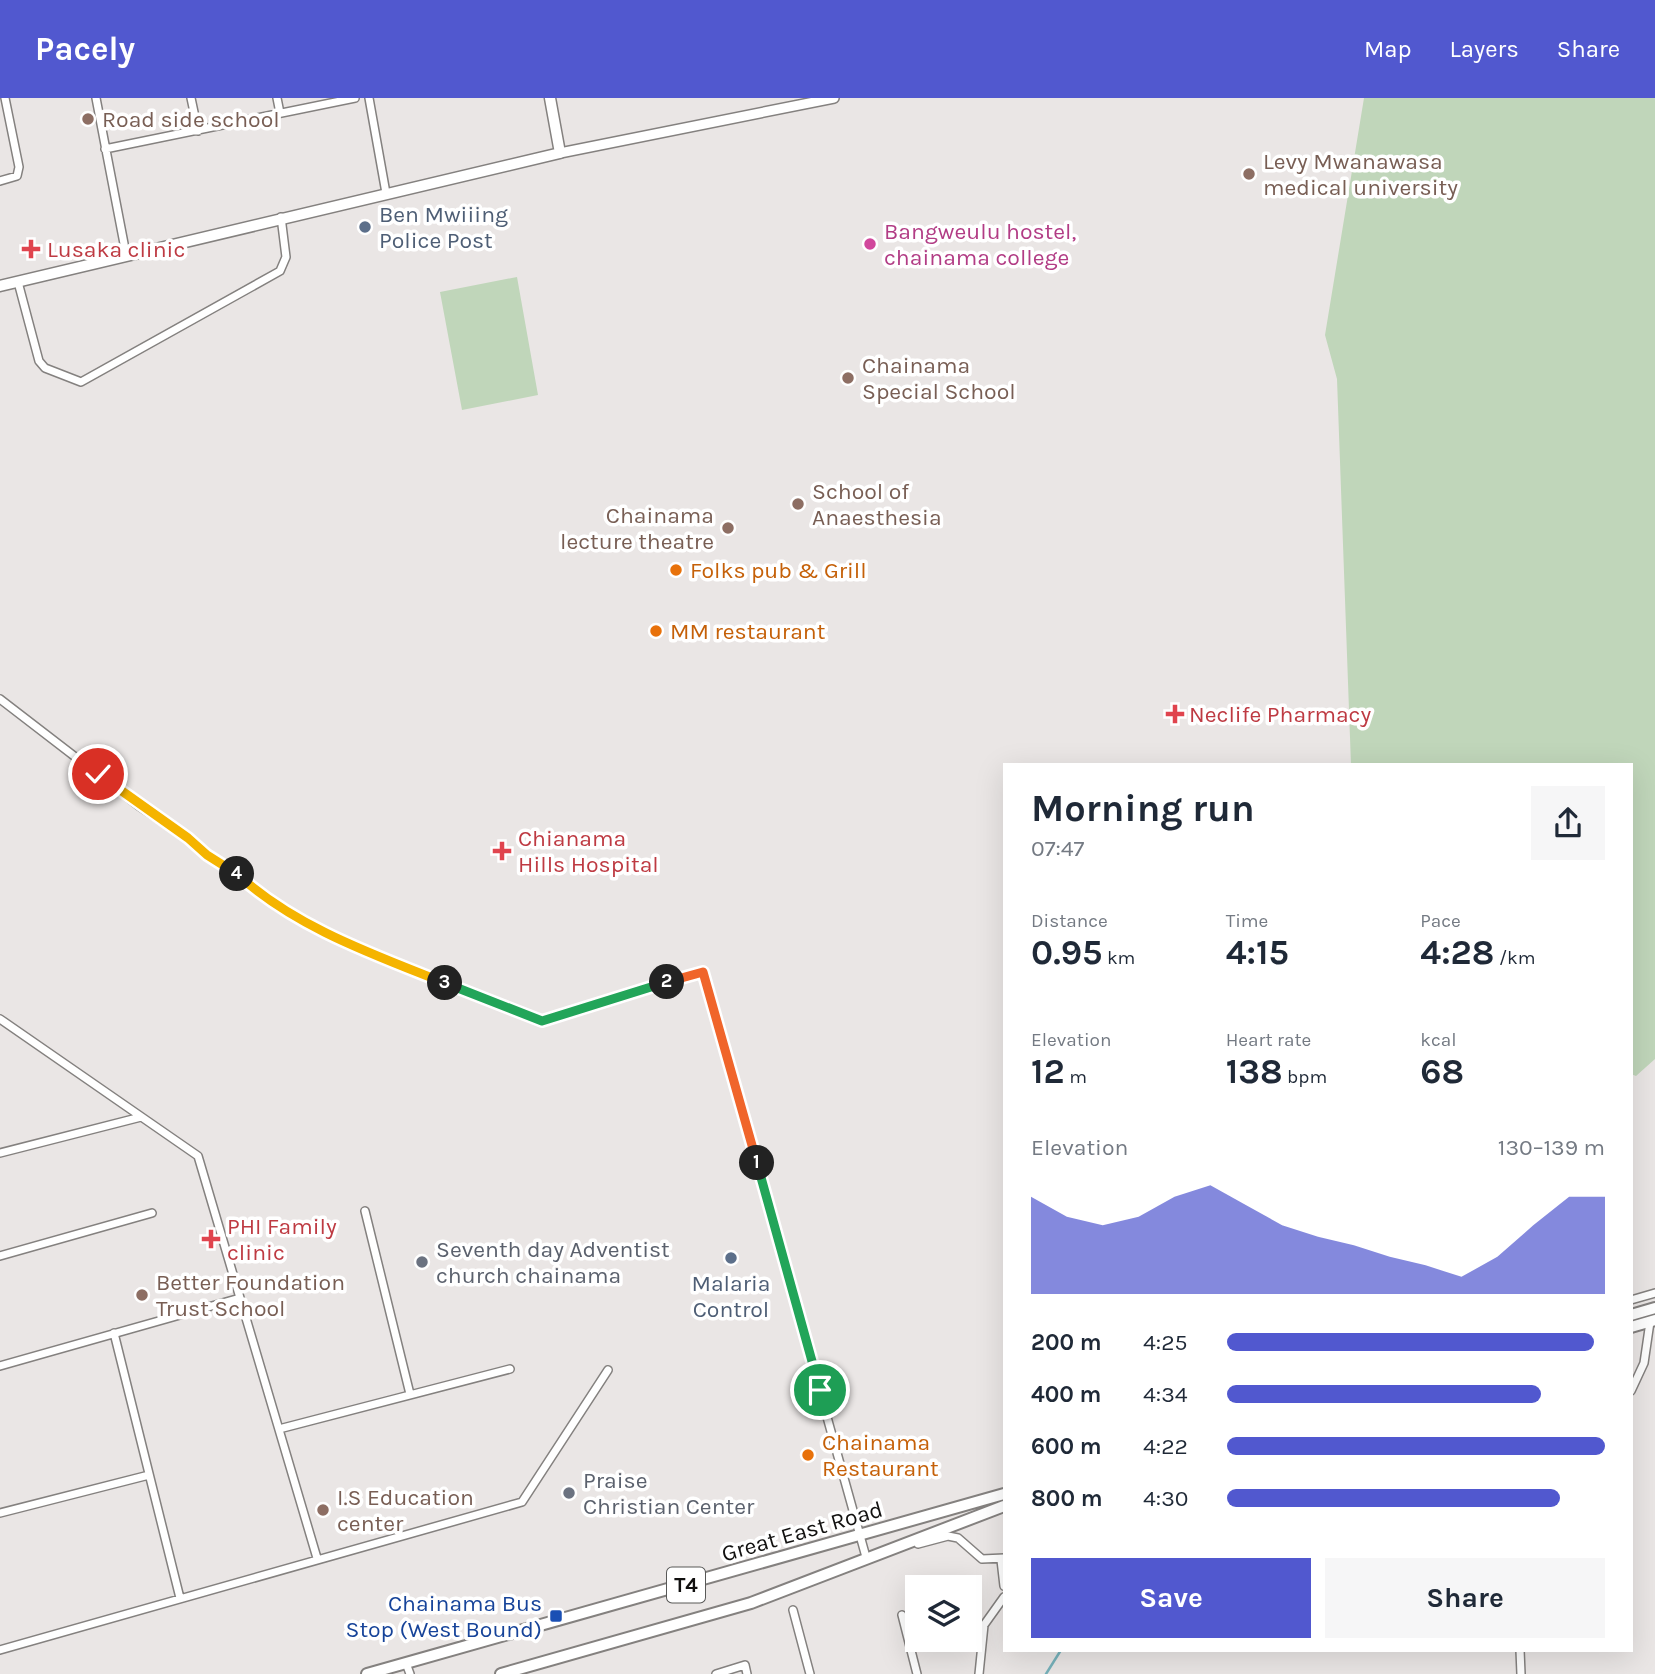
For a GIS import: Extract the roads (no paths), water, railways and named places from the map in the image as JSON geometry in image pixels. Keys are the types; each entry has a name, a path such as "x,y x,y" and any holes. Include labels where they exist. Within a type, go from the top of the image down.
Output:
{"main road":[{"path":"0,286 281,217 560,153 550,98"},
{"path":"1633,1314 1655,1308"},
{"path":"1633,1326 1653,1321"},
{"name":"Great East Road","path":"367,1674 408,1669 1003,1494"},
{"name":"Great East Road","path":"501,1674 751,1603 1003,1506"}],"street":[{"path":"0,181 17,176 19,167 5,98"},
{"path":"96,98 126,254"},
{"path":"191,98 198,131"},
{"path":"277,98 280,113"},
{"path":"105,149 355,98"},
{"path":"369,98 386,193"},
{"path":"560,153 801,101 834,98"},
{"path":"18,282 38,361 45,368 81,382 280,271 286,257 281,217"},
{"path":"0,699 139,806 188,838 207,855 235,871 267,901 348,944 542,1021 703,972 866,1557"},
{"path":"0,1019 198,1156 317,1558"},
{"path":"0,1153 141,1116"},
{"path":"365,1211 410,1394"},
{"path":"0,1256 152,1213"},
{"path":"1633,1299 1655,1293"},
{"path":"0,1366 240,1298"},
{"path":"1633,1387 1644,1363 1653,1321"},
{"path":"114,1333 180,1598"},
{"path":"279,1429 510,1369"},
{"path":"0,1650 522,1502 608,1370"},
{"path":"0,1513 149,1475"},
{"path":"882,1551 948,1536 958,1538 982,1559 1003,1559"},
{"path":"979,1674 984,1625 1003,1598"},
{"path":"793,1610 810,1674"},
{"path":"902,1615 917,1674"},
{"path":"1520,1652 1521,1674"},
{"path":"716,1674 745,1665 747,1674"}],"waterway":[{"path":"1046,1674 1060,1652"}],"place":[{"name":"Road side school","path":"88,119"},
{"name":"Levy Mwanawasa medical university","path":"1249,174"},
{"name":"Ben Mwiiing Police Post","path":"365,227"},
{"name":"Bangweulu hostel, chainama college","path":"870,244"},
{"name":"Lusaka clinic","path":"31,249"},
{"name":"Chainama Special School","path":"848,378"},
{"name":"School of Anaesthesia","path":"798,504"},
{"name":"Chainama lecture theatre","path":"728,528"},
{"name":"Folks pub & Grill","path":"676,570"},
{"name":"MM restaurant","path":"656,631"},
{"name":"Neclife Pharmacy","path":"1175,714"},
{"name":"Chianama Hills Hospital","path":"502,851"},
{"name":"PHI Family clinic","path":"211,1239"},
{"name":"Malaria Control","path":"731,1258"},
{"name":"Seventh day Adventist church chainama","path":"422,1262"},
{"name":"Better Foundation Trust School","path":"142,1295"},
{"name":"Chainama Restaurant","path":"808,1455"},
{"name":"Praise Christian Center","path":"569,1493"},
{"name":"I.S Education center","path":"323,1510"},
{"name":"Chainama Bus Stop (West Bound)","path":"556,1616"}]}
